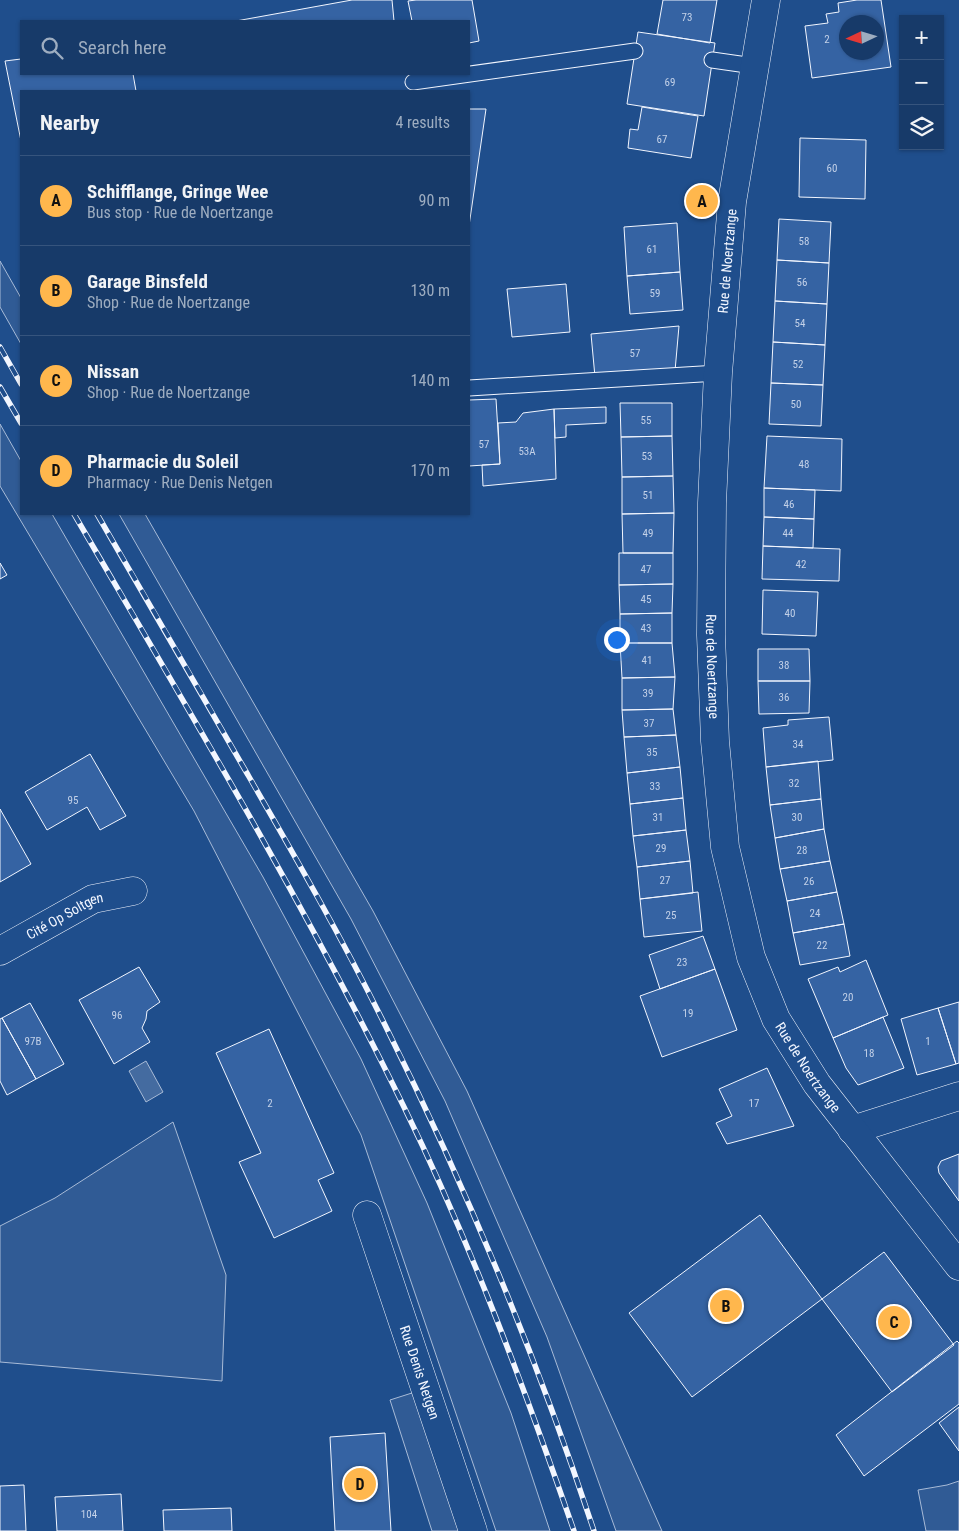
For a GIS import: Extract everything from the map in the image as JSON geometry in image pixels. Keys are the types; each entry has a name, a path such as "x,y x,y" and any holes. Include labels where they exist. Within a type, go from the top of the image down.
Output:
{"main road":[{"name":"Rue de Noertzange","path":"766,0 732,202 718,373 712,503 710,635 715,741 725,847 751,957 776,1019 817,1084 959,1266"},
{"name":"Cité Op Soltgen","path":"0,951 93,899 133,891"},
{"path":"852,1130 959,1096"},
{"name":"Rue Denis Netgen","path":"367,1215 472,1531"}],"lane":[{"path":"470,74 635,50"},
{"path":"712,60 754,66"},
{"path":"413,82 462,75"},
{"path":"470,388 718,373"}],"shaded area":[{"path":"0,261 20,296 20,342 0,307"},
{"path":"0,424 20,459 20,515 53,515 263,877 361,1059 427,1203 511,1413 550,1531 496,1531 361,1135 194,811 0,486"},
{"path":"120,515 146,515 373,911 467,1091 662,1531 616,1531 547,1337 445,1101 351,919"},
{"path":"146,1061 163,1092 146,1102 129,1071"},
{"path":"173,1122 226,1275 222,1381 0,1362 0,1226 55,1198"},
{"path":"415,1392 460,1531 432,1531 390,1400"},
{"path":"959,1481 959,1531 926,1531 918,1490"}],"building":[{"path":"352,0 392,0 394,20 242,20"},
{"path":"472,0 479,41 470,43 470,20 412,20 408,1"},
{"path":"663,0 717,0 710,43 657,34"},
{"path":"857,0 881,0 883,15 839,15 839,60 884,60 884,20 891,67 812,78 805,26 828,23 826,14 839,12 838,3"},
{"path":"638,32 715,43 704,116 627,104"},
{"path":"20,59 20,75 133,75 136,90 20,90 20,136 5,61"},
{"path":"642,107 698,116 691,158 628,148 630,129 638,130"},
{"path":"470,109 486,109 470,219"},
{"path":"800,138 866,140 865,199 799,197"},
{"path":"779,219 831,222 829,263 777,260"},
{"path":"677,223 680,272 627,276 624,227"},
{"path":"777,260 829,263 827,304 775,301"},
{"path":"680,272 683,310 630,314 627,276"},
{"path":"566,284 570,332 512,337 507,289"},
{"path":"775,301 827,304 825,345 773,342"},
{"path":"679,326 675,371 595,377 591,334"},
{"path":"773,342 825,345 823,385 771,383"},
{"path":"771,383 823,385 821,426 769,424"},
{"path":"496,399 500,464 470,466 470,400"},
{"path":"620,403 672,403 672,436 621,437"},
{"path":"606,407 606,423 566,425 566,437 555,438 554,409"},
{"path":"554,409 556,479 483,486 482,465 500,464 498,423 516,422 523,413"},
{"path":"672,436 673,476 622,477 621,437"},
{"path":"767,436 842,439 841,491 764,488"},
{"path":"673,476 674,513 622,514 622,477"},
{"path":"764,488 815,490 814,519 764,517"},
{"path":"674,513 673,553 623,553 622,514"},
{"path":"764,517 814,519 813,548 763,546"},
{"path":"763,546 840,549 839,581 762,579"},
{"path":"619,553 673,553 673,584 619,585"},
{"path":"0,563 7,575 0,579"},
{"path":"673,584 672,613 620,614 619,585"},
{"path":"763,590 818,592 816,636 762,634"},
{"path":"672,613 672,643 620,643 620,614"},
{"path":"620,643 672,643 675,677 622,678"},
{"path":"758,649 809,649 810,681 758,681"},
{"path":"675,677 673,709 622,710 622,678"},
{"path":"758,681 810,681 809,713 759,714"},
{"path":"673,709 676,735 624,737 622,710"},
{"path":"829,717 833,760 766,767 763,728 788,725 788,720"},
{"path":"676,735 680,767 627,773 624,737"},
{"path":"90,754 126,816 100,830 87,807 47,830 25,792"},
{"path":"818,761 821,799 770,805 766,767"},
{"path":"680,767 683,798 630,804 627,773"},
{"path":"683,798 686,830 633,836 630,804"},
{"path":"821,799 824,829 775,838 770,805"},
{"path":"0,809 31,864 0,882"},
{"path":"824,829 830,861 780,869 775,838"},
{"path":"686,830 690,861 637,867 633,836"},
{"path":"690,861 693,893 640,899 637,867"},
{"path":"830,861 837,892 787,901 780,869"},
{"path":"698,892 702,931 644,937 640,899"},
{"path":"837,892 844,924 793,933 787,901"},
{"path":"844,924 850,956 800,965 793,933"},
{"path":"703,936 715,969 660,989 649,955"},
{"path":"866,960 888,1015 833,1038 808,979 838,967 840,972"},
{"path":"139,967 160,1002 147,1011 142,1028 150,1042 114,1064 79,1000"},
{"path":"715,969 737,1030 662,1057 640,996"},
{"path":"959,1002 959,1063 956,1064 938,1008"},
{"path":"30,1003 64,1064 36,1079 2,1018"},
{"path":"938,1008 956,1064 917,1075 901,1019"},
{"path":"883,1017 904,1068 858,1085 846,1068 833,1038"},
{"path":"2,1018 36,1079 7,1095 0,1081 0,1019"},
{"path":"269,1029 334,1173 318,1180 332,1211 274,1238 239,1162 261,1153 216,1053"},
{"path":"767,1068 794,1126 727,1144 716,1123 732,1116 719,1089"},
{"path":"959,1154 959,1201 939,1173 938,1167 941,1161"},
{"path":"760,1215 822,1299 692,1397 629,1313"},
{"path":"884,1252 954,1345 892,1392 822,1299"},
{"path":"957,1341 959,1343 959,1404 864,1476 836,1435"},
{"path":"959,1407 959,1451 939,1423"},
{"path":"385,1433 391,1531 335,1531 330,1437"},
{"path":"24,1485 26,1531 0,1531 0,1486"},
{"path":"121,1494 123,1531 57,1531 55,1497"},
{"path":"231,1508 232,1531 164,1531 163,1510"}],"railway":[{"path":"0,347 20,382"},
{"path":"0,387 20,421"},
{"path":"75,515 245,808 327,956 404,1107 474,1263 536,1423 574,1531"},
{"path":"98,515 319,899 369,993 415,1087 499,1275 549,1402 594,1531"}],"place":[{"name":"Schifflange, Gringe Wee","path":"702,201"},
{"name":"Garage Binsfeld","path":"726,1306"},
{"name":"Nissan","path":"894,1322"},
{"name":"Pharmacie du Soleil","path":"360,1484"}]}
